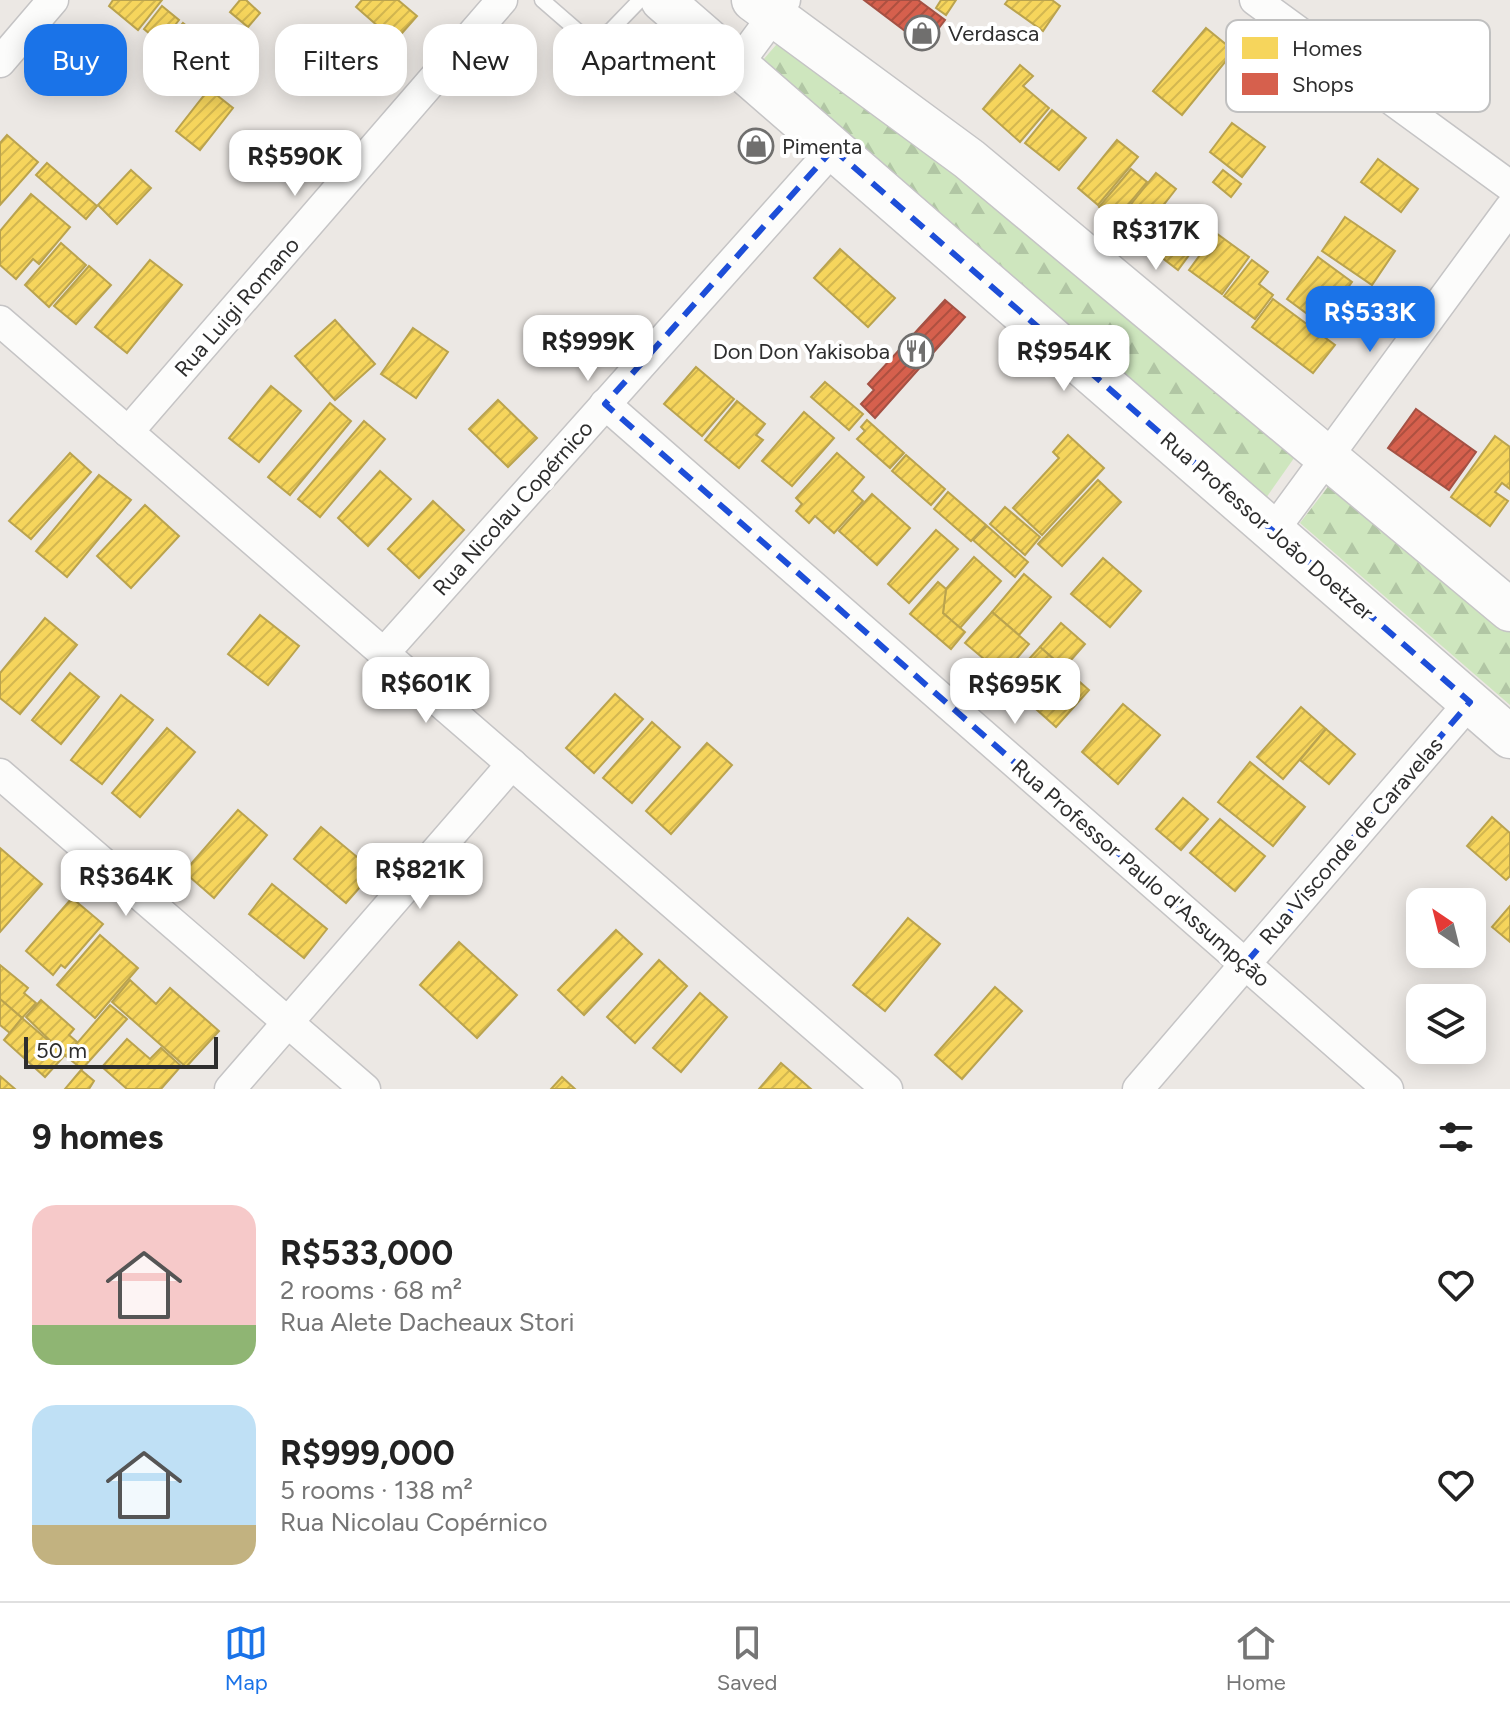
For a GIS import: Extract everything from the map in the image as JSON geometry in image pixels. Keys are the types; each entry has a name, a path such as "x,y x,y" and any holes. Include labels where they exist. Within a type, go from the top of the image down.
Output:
{"main road":[{"name":"Rua Professor João Doetzer","path":"662,0 690,24"},
{"path":"771,5 969,159 1510,610"},
{"name":"Rua Professor João Doetzer","path":"744,71 1510,737"}],"street":[{"path":"0,62 53,0"},
{"name":"Rua Luigi Romano","path":"128,432 502,0"},
{"path":"1255,0 1282,20"},
{"path":"744,53 771,5"},
{"path":"1409,112 1510,186"},
{"name":"Rua Nicolau Copérnico","path":"384,653 833,149"},
{"path":"1273,531 1510,208"},
{"path":"0,321 887,1089"},
{"name":"Rua Professor Paulo d'Assumpção","path":"605,404 1388,1089"},
{"name":"Rua Visconde de Caravelas","path":"1138,1089 1470,702"},
{"path":"230,1089 512,764"},
{"path":"0,774 365,1089"}],"lane":[{"path":"542,0 580,33 596,38 611,30 640,0"}],"highlighted area":[{"path":"833,149 1470,702 1245,964 605,404"}],"green space":[{"path":"783,37 1299,451 1266,498 763,60"},
{"path":"1330,484 1510,629 1510,705 1300,523"}],"building: Homes":[{"path":"113,0 162,0 138,30 109,6"},
{"path":"240,0 246,0 260,13 251,24 244,24 230,12"},
{"path":"362,0 398,0 417,16 407,27 407,24 376,24 356,7"},
{"path":"941,0 956,0 946,15 936,8"},
{"path":"1008,0 1052,0 1060,6 1043,31 1005,4"},
{"path":"162,6 179,20 176,24 148,24"},
{"path":"1206,28 1226,44 1226,61 1182,115 1153,91"},
{"path":"1020,65 1033,76 1023,86 1049,108 1020,142 983,109"},
{"path":"204,96 218,96 233,108 200,150 176,131"},
{"path":"1052,110 1086,138 1059,170 1025,143"},
{"path":"1232,123 1265,147 1242,177 1210,152"},
{"path":"7,135 38,162 0,205 0,143"},
{"path":"1117,140 1138,157 1098,205 1078,188"},
{"path":"1378,159 1418,189 1401,212 1361,182"},
{"path":"47,163 97,206 86,219 36,175"},
{"path":"1131,169 1147,182 1115,221 1099,207"},
{"path":"131,170 151,188 117,224 98,205"},
{"path":"1223,170 1241,184 1231,197 1213,182"},
{"path":"1156,173 1176,189 1137,239 1116,223"},
{"path":"31,194 70,227 39,264 33,259 16,279 0,265 0,231"},
{"path":"1167,207 1204,235 1178,270 1140,241"},
{"path":"1345,217 1395,251 1372,285 1322,251"},
{"path":"1216,233 1249,257 1222,294 1189,270"},
{"path":"61,243 86,265 49,307 25,285"},
{"path":"840,249 895,298 868,327 814,278"},
{"path":"1318,257 1352,282 1321,324 1287,299"},
{"path":"150,260 182,285 127,353 95,327"},
{"path":"1252,260 1268,272 1259,284 1273,295 1255,319 1224,296"},
{"path":"89,266 111,285 76,324 54,306"},
{"path":"1273,299 1335,345 1313,373 1252,327"},
{"path":"335,320 375,364 335,400 295,356"},
{"path":"413,328 448,352 416,398 381,374"},
{"path":"696,367 734,399 702,436 664,404"},
{"path":"825,382 863,414 849,430 811,397"},
{"path":"271,386 301,411 259,462 229,438"},
{"path":"498,400 537,438 508,467 469,429"},
{"path":"737,401 765,424 756,435 763,440 739,468 705,440"},
{"path":"330,403 351,421 290,495 268,477"},
{"path":"804,412 834,438 792,486 762,461"},
{"path":"867,420 904,453 890,468 857,439 865,431 861,427"},
{"path":"364,421 385,439 320,517 298,499"},
{"path":"1068,435 1104,468 1042,535 1013,508 1059,458 1053,452"},
{"path":"1495,436 1510,447 1510,489 1502,483 1495,492 1508,501 1490,526 1451,497"},
{"path":"70,453 91,472 31,539 9,521"},
{"path":"837,453 864,477 852,491 863,501 834,533 815,516 809,523 796,511 802,504 796,498"},
{"path":"906,455 945,489 931,505 892,471"},
{"path":"380,471 411,499 368,546 338,518"},
{"path":"99,475 131,500 67,577 36,551"},
{"path":"1098,480 1121,502 1062,566 1038,544"},
{"path":"948,492 986,525 971,541 934,509"},
{"path":"872,494 910,528 877,565 839,531"},
{"path":"433,501 464,530 419,578 388,549"},
{"path":"145,505 179,536 131,588 97,556"},
{"path":"1005,507 1040,537 1025,555 990,524"},
{"path":"987,526 1028,562 1015,577 973,540"},
{"path":"936,530 958,549 909,603 888,584"},
{"path":"974,557 1001,581 960,628 943,613 946,589"},
{"path":"1103,558 1141,591 1110,627 1071,594"},
{"path":"1024,574 1051,597 1019,635 992,612"},
{"path":"938,582 946,589 943,613 965,632 951,649 910,614"},
{"path":"992,612 1029,644 1003,675 965,643"},
{"path":"260,615 299,646 268,685 228,654"},
{"path":"45,618 77,645 20,714 0,698 0,673"},
{"path":"1061,623 1085,644 1064,668 1040,647"},
{"path":"1040,647 1089,690 1056,727 1007,683"},
{"path":"70,673 99,697 61,744 32,720"},
{"path":"615,694 643,719 594,773 566,748"},
{"path":"121,695 153,720 102,784 71,760"},
{"path":"1123,704 1160,735 1118,784 1082,752"},
{"path":"1301,707 1326,729 1283,779 1257,757"},
{"path":"652,722 680,747 632,803 603,778"},
{"path":"167,728 195,752 140,817 112,793"},
{"path":"1326,729 1355,754 1329,784 1300,760"},
{"path":"707,743 732,765 671,834 646,811"},
{"path":"1250,762 1305,807 1273,846 1218,802"},
{"path":"1183,798 1208,819 1181,850 1156,829"},
{"path":"238,810 267,835 214,898 184,872"},
{"path":"1492,817 1510,833 1510,876 1506,880 1467,846"},
{"path":"1220,819 1265,856 1235,891 1190,853"},
{"path":"321,827 374,871 346,903 294,859"},
{"path":"0,848 42,884 0,932"},
{"path":"272,884 327,929 304,958 249,914"},
{"path":"72,898 103,924 65,968 61,965 53,975 26,951"},
{"path":"1510,906 1510,942 1492,927"},
{"path":"908,918 940,944 885,1011 853,985"},
{"path":"616,930 642,954 584,1015 558,990"},
{"path":"100,935 138,968 95,1018 57,985"},
{"path":"459,942 517,995 477,1038 420,985"},
{"path":"659,960 687,986 635,1043 607,1017"},
{"path":"0,965 28,988 24,993 36,1003 22,1018 0,999"},
{"path":"130,980 156,1004 170,988 219,1031 186,1067 112,1002"},
{"path":"995,987 1022,1011 962,1079 935,1055"},
{"path":"700,993 727,1017 681,1072 653,1048"},
{"path":"0,999 22,1018 10,1033 0,1025"},
{"path":"41,1000 74,1029 69,1035 77,1042 66,1056 26,1017"},
{"path":"110,1005 127,1019 82,1069 66,1056"},
{"path":"22,1018 65,1055 45,1077 4,1040"},
{"path":"127,1039 150,1059 161,1048 181,1066 161,1089 127,1089 102,1067"},
{"path":"781,1063 811,1089 759,1089"},
{"path":"81,1070 94,1081 89,1089 65,1089"},
{"path":"0,1076 15,1089 0,1089"},
{"path":"562,1077 575,1089 551,1089"}],"building: Shops":[{"name":"Verdasca","path":"864,0 918,0 945,20 925,46"},
{"name":"Don Don Yakisoba","path":"945,300 965,317 875,418 861,404 874,390 868,384"},
{"path":"1416,409 1476,452 1449,490 1388,448"}],"place":[{"name":"Verdasca","path":"922,33"},
{"name":"Pimenta","path":"756,146"},
{"name":"Don Don Yakisoba","path":"916,351"}]}
